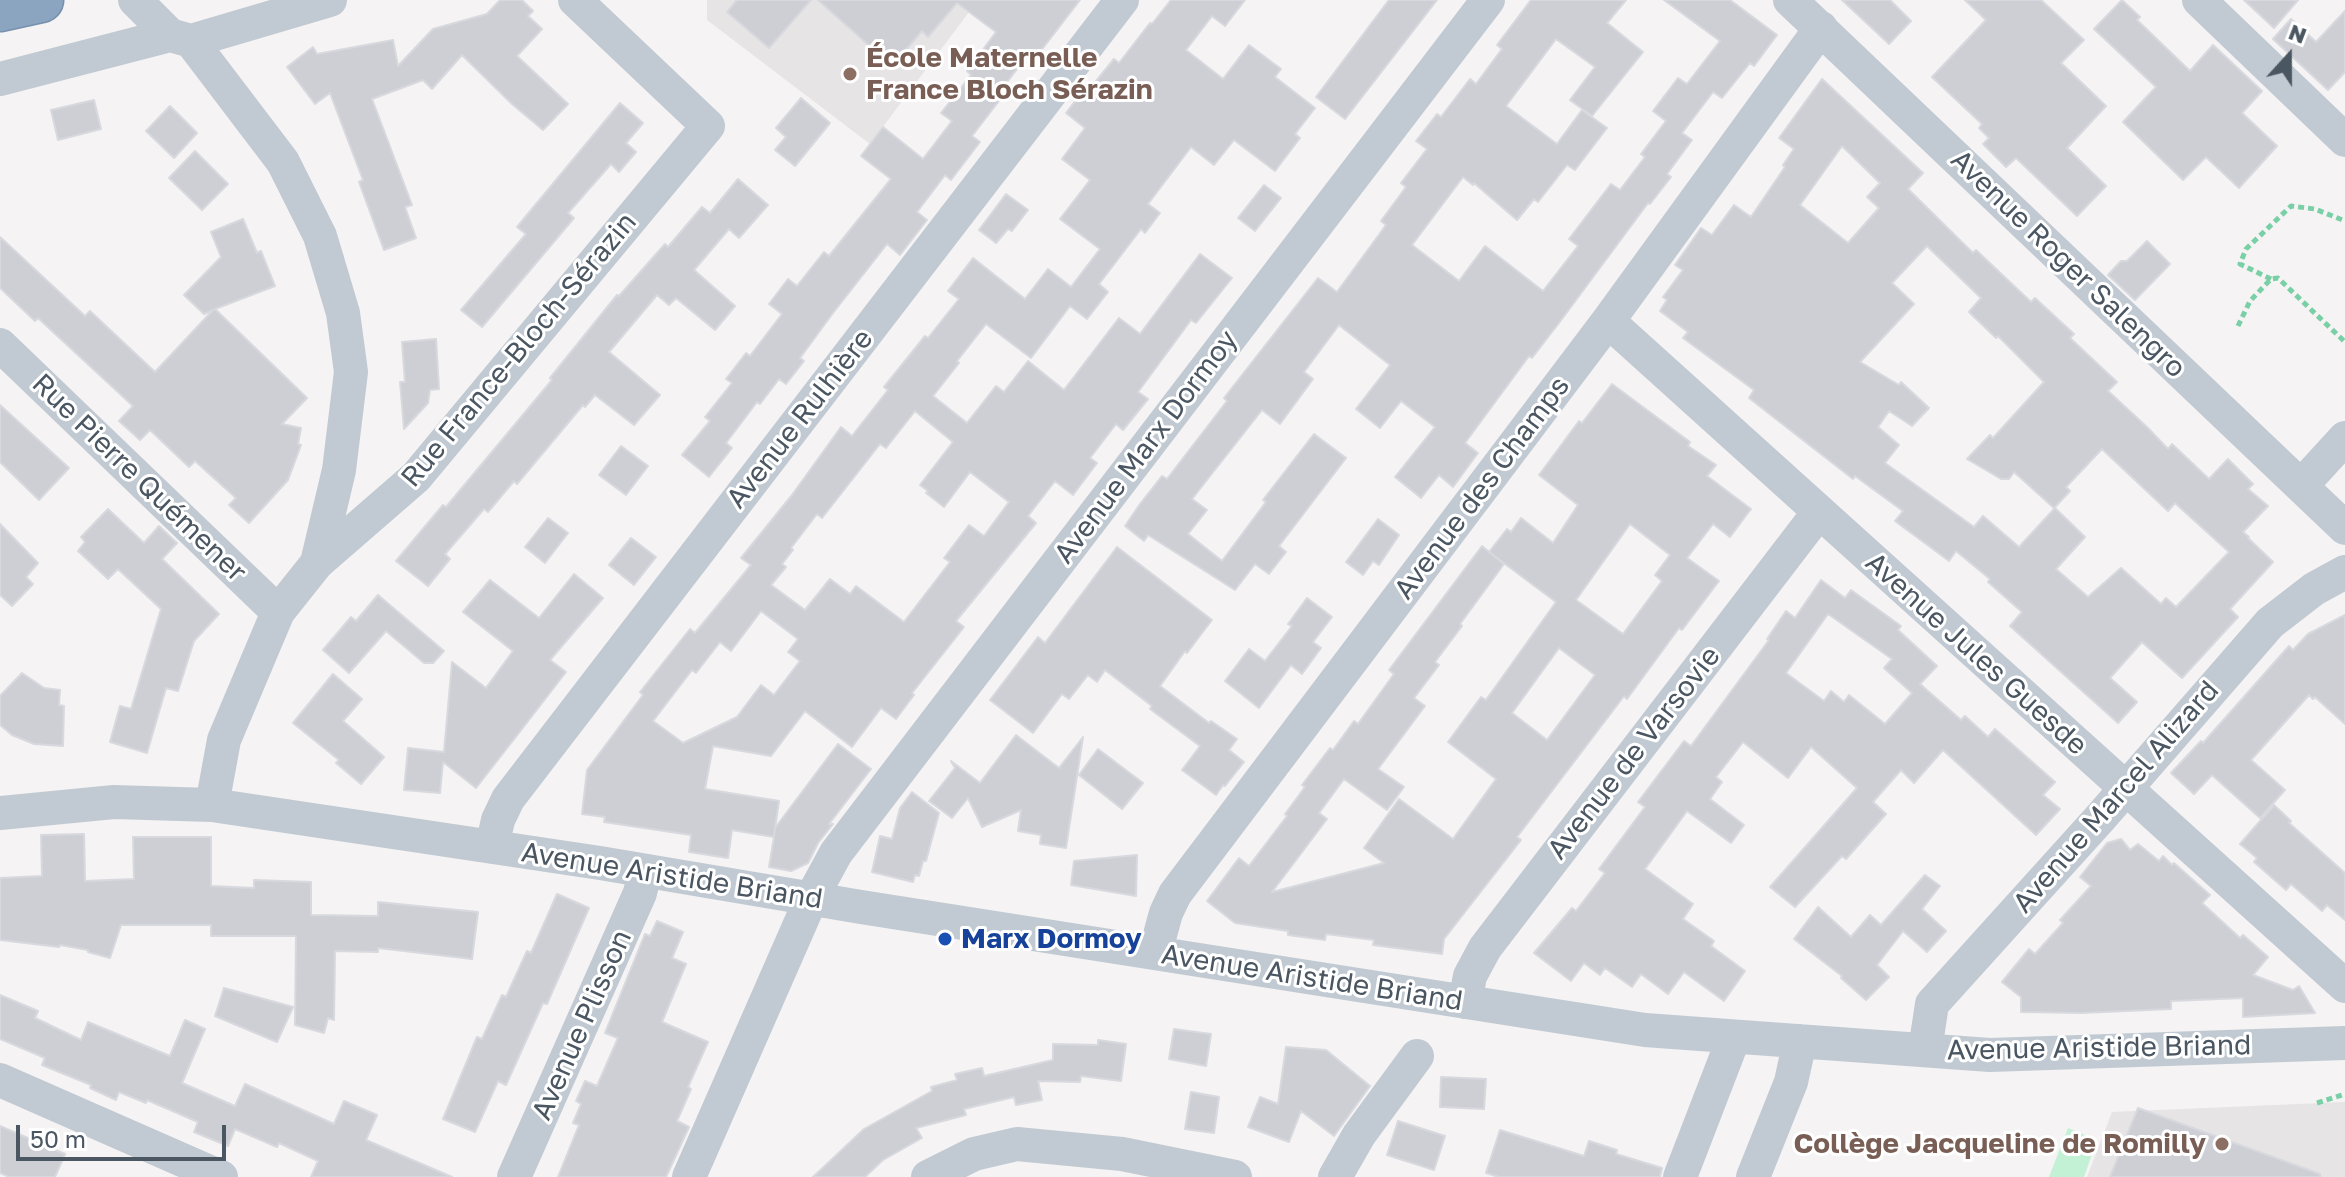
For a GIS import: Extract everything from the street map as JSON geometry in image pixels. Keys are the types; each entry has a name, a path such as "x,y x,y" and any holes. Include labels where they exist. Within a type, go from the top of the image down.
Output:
{"highway":[{"path":"0,9 41,0"}],"street":[{"path":"135,0 181,38 283,162 320,236 343,313 351,372 339,470 317,563 278,612 224,740 212,805"},
{"path":"0,79 330,0"},
{"name":"Rue France-Bloch-Sérazin","path":"317,563 416,477 708,126 575,0"},
{"name":"Avenue Rulhière","path":"492,847 498,820 508,799 1122,0"},
{"name":"Avenue Marx Dormoy","path":"689,1177 811,899 836,853 1488,0"},
{"name":"Avenue Roger Salengro","path":"1790,0 2345,528"},
{"path":"2199,0 2345,140"},
{"name":"Avenue des Champs","path":"1155,953 1166,913 1175,894 1608,321 1821,28"},
{"name":"Avenue Jules Guesde","path":"1608,321 2345,986"},
{"name":"Rue Pierre Quémener","path":"0,345 278,612"},
{"path":"2301,486 2345,438"},
{"name":"Avenue de Varsovie","path":"1465,1002 1470,976 1485,948 1819,512"},
{"name":"Avenue Marcel Alizard","path":"1925,1050 1932,1004 2270,623 2314,589 2345,572"},
{"name":"Avenue Aristide Briand","path":"0,813 114,802 212,805 1645,1030 1990,1055 2345,1043"},
{"name":"Avenue Plisson","path":"514,1177 640,893 645,871"},
{"path":"1680,1177 1734,1037"},
{"path":"1753,1177 1791,1082 1800,1041"},
{"path":"1335,1177 1359,1135 1417,1056"},
{"path":"0,1080 221,1177"},
{"path":"928,1177 974,1154 1017,1144 1122,1154 1235,1177"}],"path":[{"path":"2345,221 2315,209 2291,206 2246,249 2240,264 2271,279 2278,278 2345,342"},
{"path":"2238,326 2250,301 2271,279"},
{"path":"2317,1103 2345,1094"}],"shaded area":[{"name":"École Maternelle France Bloch Sérazin","path":"707,0 978,0 870,144 707,20"},
{"name":"Collège Jacqueline de Romilly","path":"2345,1102 2345,1177 2087,1177 2112,1112"}],"green space":[{"path":"2068,1128 2097,1140 2084,1177 2049,1177"}],"building":[{"path":"500,0 522,0 533,11 528,16 542,29 517,56 568,104 543,130 462,55 432,89 423,80 372,99 412,205 405,207 416,238 384,250 359,182 363,180 330,93 315,104 287,67 313,47 317,54 393,40 398,66 433,29 487,14"},
{"path":"737,0 811,0 769,48 727,12"},
{"path":"818,0 1080,0 1033,61 1027,56 998,94 1002,97 972,136 980,142 951,180 945,175 917,212 927,220 900,255 887,244 800,358 804,361 786,384 779,379 760,404 757,402 726,443 732,448 709,477 682,455 710,421 705,417 732,383 726,379 746,353 750,356 782,314 769,304 788,279 797,286 824,252 829,256 891,179 861,156 883,127 923,159 952,121 941,113 971,75 967,71 996,32 957,3 928,37 922,31 892,66"},
{"path":"1171,0 1245,0 1225,26 1212,16 1186,50 1223,79 1249,45 1281,69 1275,77 1315,108 1295,134 1300,138 1275,171 1234,140 1214,165 1191,147 1148,204 1160,213 1145,233 1141,229 1099,284 1108,292 1087,319 1070,306 1031,358 986,324 933,396 967,423 996,386 1004,392 1028,361 1064,390 1119,318 1140,334 1200,254 1232,278 1196,323 1191,320 1138,392 1148,399 1123,430 1116,424 1090,458 1097,463 1073,495 1055,481 1028,516 1036,523 956,621 964,627 912,693 914,695 896,719 881,708 852,747 805,711 771,756 713,746 705,789 779,801 775,828 838,744 871,769 829,824 833,824 808,863 791,871 769,867 774,837 732,830 728,858 689,852 691,835 604,822 605,817 582,814 587,770 643,695 640,692 690,629 695,633 751,565 741,558 841,427 852,436 888,390 884,387 959,299 948,291 973,258 1025,299 1048,269 1071,287 1100,249 1060,219 1090,180 1062,159 1085,128 1066,113 1089,83 1092,86 1114,59 1119,63","holes":["915,411 953,442 920,485 928,491 926,493 944,507 970,472 1009,502 984,536 969,525 944,558 950,562 904,622 856,586 850,594 830,579 805,610 771,585 786,567 782,564 817,514 822,518 880,444 886,448","761,611 798,639 788,652 800,661 774,695 761,685 737,717 683,743 653,721 692,670 696,673 720,642 731,651"]},
{"path":"1389,0 1437,0 1345,119 1316,97"},
{"path":"1531,0 1626,0 1607,23 1643,52 1592,116 1570,100 1595,67 1556,39 1506,106 1557,144 1582,110 1607,128 1575,170 1567,165 1538,202 1534,199 1517,220 1463,177 1412,245 1459,281 1485,246 1543,291 1578,246 1569,239 1611,184 1620,190 1645,157 1641,154 1666,121 1653,111 1678,78 1687,84 1720,41 1664,0 1730,0 1777,35 1754,66 1750,63 1722,98 1713,92 1682,133 1692,140 1667,174 1671,177 1648,203 1532,358 1529,356 1465,443 1478,453 1453,487 1439,475 1421,498 1395,477 1435,427 1401,401 1380,428 1356,409 1390,365 1339,325 1304,372 1313,379 1280,424 1262,410 1192,499 1207,510 1188,534 1222,561 1266,502 1263,500 1314,434 1346,458 1279,546 1286,552 1269,574 1255,564 1235,590 1148,535 1144,541 1125,526 1140,504 1162,476 1167,479 1227,401 1224,398 1318,278 1337,292 1386,225 1381,221 1406,187 1401,183 1427,149 1416,141 1437,114 1441,117 1470,79 1476,84 1502,49 1497,45"},
{"path":"1842,0 1890,0 1911,21 1889,44"},
{"path":"1965,0 2041,0 2084,40 2061,63 2106,106 2067,148 2106,186 2077,216 2016,158 2006,167 1983,144 1989,138 1979,128 1982,124 1932,77 1986,20"},
{"path":"2122,0 2140,17 2137,20 2190,71 2213,45 2262,91 2242,113 2277,146 2239,188 2206,157 2183,180 2123,122 2156,87 2094,29"},
{"path":"2244,0 2298,0 2274,28"},
{"path":"2345,11 2345,72 2328,90 2273,39 2291,19 2316,42"},
{"path":"1822,79 1923,173 1908,189 1973,253 1976,250 2031,302 2035,298 2074,334 2070,338 2117,382 2108,391 2168,449 2172,444 2209,479 2228,459 2253,484 2248,489 2268,506 2243,532 2273,562 2230,609 2238,617 2182,678 2142,642 2110,678 2137,702 2118,723 2010,626 2022,612 1988,582 1990,579 1956,551 1949,561 1895,521 1903,511 1855,476 1853,479 1749,398 1754,390 1683,338 1688,332 1660,311 1667,300 1663,297 1683,270 1675,265 1701,228 1712,235 1734,205 1751,217 1794,149 1779,138","holes":["1842,146 1880,183 1867,197 1879,208 1848,243 1800,205","1927,246 1981,298 1969,312 2044,382 1993,438 1990,435 1967,459 2001,479 2009,479 2014,472 2054,508 2070,491 2066,487 2102,449 2168,511 2175,503 2229,552 2176,607 2166,598 2161,604 2121,568 2088,597 2056,569 2085,537 2055,508 2019,547 1983,516 1974,527 1885,463 1899,445 1878,427 1889,411 1912,426 1929,408 1901,382 1899,385 1860,362 1914,304 1892,283"]},
{"path":"801,98 830,123 795,166 775,150 786,137 776,128"},
{"path":"94,100 101,129 58,140 51,110"},
{"path":"620,103 643,123 626,143 636,152 619,172 611,164 568,213 574,218 482,327 461,310 526,234 517,227"},
{"path":"170,106 197,133 174,158 146,131"},
{"path":"195,151 228,184 202,210 169,178"},
{"path":"738,179 768,205 739,238 729,229 694,270 735,306 715,330 676,298 669,305 657,295 609,352 660,395 634,425 595,395 585,407 583,405 517,484 514,481 488,512 484,509 445,554 450,559 428,586 396,561 443,505 446,507 552,380 550,378 617,295 665,244 668,247 702,207 710,213"},
{"path":"1264,185 1281,198 1255,231 1238,218"},
{"path":"1006,194 1028,210 1012,231 1008,229 996,243 979,230"},
{"path":"243,219 257,253 261,251 275,286 215,309 307,398 282,424 301,428 298,444 301,445 288,480 249,523 229,505 236,498 195,461 189,467 150,430 140,440 119,421 133,406 38,318 35,321 0,288 0,237 85,316 90,311 155,372 213,310 204,314 184,295 221,257 211,232"},
{"path":"2147,241 2170,264 2135,300 2108,275"},
{"path":"436,339 439,389 430,390 428,403 404,429 400,382 405,382 402,342"},
{"path":"1612,384 1716,465 1707,476 1751,509 1730,537 1713,524 1687,558 1719,581 1682,630 1679,628 1627,699 1624,696 1517,837 1521,840 1444,939 1442,954 1373,945 1374,940 1326,934 1325,940 1288,935 1288,931 1235,923 1207,901 1239,858 1249,866 1287,816 1285,814 1305,787 1302,785 1354,721 1358,724 1394,674 1389,670 1482,546 1489,552 1507,529 1511,532 1521,518 1553,543 1578,505 1539,475 1579,421 1582,423","holes":["1630,524 1670,555 1655,575 1662,581 1623,634 1576,600","1493,555 1556,602 1486,700 1481,697 1448,742 1496,779 1453,839 1399,799 1364,848 1384,863 1272,892 1327,819 1319,813 1344,779 1387,810 1404,787 1378,769 1425,706 1414,698 1439,665 1435,662 1504,564","1559,648 1595,675 1547,740 1512,713"]},
{"path":"0,405 69,468 39,500 0,462"},
{"path":"621,446 648,466 626,495 599,475"},
{"path":"108,509 144,543 159,526 177,543 162,559 219,614 194,641 178,691 166,688 147,753 110,742 120,706 131,709 161,609 118,569 108,579 78,551 85,542 81,537"},
{"path":"548,518 568,533 545,563 525,547"},
{"path":"1378,519 1399,535 1379,565 1373,561 1363,575 1346,562"},
{"path":"0,524 38,563 26,577 33,584 12,606 0,595"},
{"path":"631,538 656,557 634,585 609,565"},
{"path":"1117,547 1212,620 1160,686 1209,723 1211,721 1237,739 1229,750 1244,762 1216,795 1182,770 1200,746 1105,670 1097,682 1088,675 1069,699 1062,694 1033,733 990,700 1038,637 1045,643"},
{"path":"574,574 603,598 550,660 566,672 476,788 443,762 440,793 404,790 408,748 444,752 452,662 486,688 513,651 463,612 490,580 539,618"},
{"path":"1821,580 1845,598 1851,590 1901,626 1898,630 1937,666 1920,684 1961,720 1965,716 1988,737 1995,729 2055,782 2043,795 2060,809 2036,835 1943,750 1914,783 1901,770 1873,802 1886,814 1846,859 1842,856 1795,907 1770,887 1857,788 1811,747 1788,778 1743,742 1716,777 1722,782 1710,799 1744,825 1731,843 1687,811 1645,869 1693,904 1683,919 1714,941 1711,946 1745,971 1724,1001 1684,972 1668,994 1641,974 1632,987 1605,968 1600,975 1584,963 1571,981 1534,953 1572,908 1576,911 1605,873 1599,869 1645,807 1638,802 1684,741 1691,746 1769,640 1786,611 1795,618","holes":["1828,614 1892,659 1884,668 1912,693 1885,724 1849,695 1844,702 1831,691 1824,701 1786,673"]},
{"path":"378,595 444,651 433,663 424,663 386,631 349,673 323,650 351,617 356,621"},
{"path":"1307,598 1332,617 1313,642 1321,648 1302,674 1291,665 1259,708 1225,681 1249,649 1265,661 1292,626 1288,624"},
{"path":"2345,615 2345,724 2309,695 2251,760 2285,790 2260,818 2212,775 2194,794 2171,773 2201,741 2203,743 2289,646 2293,650 2308,634"},
{"path":"22,673 44,688 60,690 59,705 64,706 63,746 34,744 12,735 0,725 0,696"},
{"path":"333,674 362,699 343,721 384,757 361,784 336,763 339,760 293,723"},
{"path":"1016,735 1059,768 1083,737 1066,848 1040,844 1041,835 1018,831 1021,810 982,827 968,798 952,818 929,801 955,768 951,761 980,783"},
{"path":"1098,749 1143,783 1122,809 1079,775"},
{"path":"912,792 939,813 926,861 923,861 919,876 915,875 913,882 872,872 880,836 892,839 900,808"},
{"path":"2274,805 2291,821 2289,823 2345,873 2345,920 2327,905 2322,911 2291,884 2286,890 2254,862 2257,858 2240,844"},
{"path":"84,834 85,881 134,879 133,837 211,837 211,886 254,888 254,880 311,882 311,915 378,916 378,902 478,912 472,959 378,948 378,952 335,951 334,1020 328,1018 324,1033 295,1025 296,936 211,936 211,925 121,925 110,958 60,945 0,940 0,878 42,876 41,835"},
{"path":"2121,839 2130,850 2138,844 2159,861 2163,856 2210,895 2202,903 2240,938 2243,935 2268,957 2253,975 2293,990 2299,986 2315,1013 2243,1017 2243,998 2171,1001 2171,1009 2021,1012 2021,997 2002,982 2029,949 2035,954 2063,923 2060,920 2091,886 2080,877 2107,843"},
{"path":"1137,855 1136,896 1071,885 1074,861"},
{"path":"1925,875 1940,886 1922,909 1946,931 1927,952 1903,931 1877,965 1889,977 1866,1000 1842,976 1794,939 1818,907 1851,937 1870,915 1881,925"},
{"path":"557,894 589,908 547,1004 543,1003 506,1085 498,1081 475,1132 443,1119 477,1037 482,1039 527,951 531,953"},
{"path":"657,921 683,932 672,958 686,964 662,1022 708,1042 677,1121 689,1127 666,1177 558,1177 579,1125 573,1123 581,1104 576,1101 585,1081 597,1086 618,1038 605,1033 645,934 650,936"},
{"path":"224,988 293,1007 277,1042 215,1016"},
{"path":"0,995 38,1011 35,1018 81,1040 88,1022 170,1056 185,1020 205,1029 182,1083 235,1106 245,1084 334,1124 344,1101 377,1115 366,1140 452,1177 311,1177 318,1161 279,1143 277,1147 235,1129 228,1146 194,1132 198,1122 147,1100 146,1103 119,1092 116,1100 90,1088 91,1085 42,1065 45,1058 0,1039"},
{"path":"1174,1029 1211,1034 1206,1066 1169,1059"},
{"path":"1098,1040 1126,1044 1121,1081 1081,1076 1080,1082 1038,1081 1042,1100 1016,1105 1014,1097 964,1109 966,1115 916,1128 922,1138 883,1160 865,1177 813,1177 864,1129 932,1091 931,1087 957,1080 955,1074 982,1068 984,1076 1053,1060 1053,1044 1098,1045"},
{"path":"1286,1047 1326,1050 1370,1086 1334,1136 1301,1111 1289,1142 1248,1127 1260,1097 1278,1104"},
{"path":"1441,1077 1486,1079 1484,1109 1440,1107"},
{"path":"1191,1092 1219,1097 1214,1133 1185,1129"},
{"path":"2138,1108 2320,1174 2320,1177 2110,1177"},
{"path":"1398,1121 1445,1136 1434,1170 1387,1155"},
{"path":"0,1126 65,1154 55,1177 9,1177 0,1173"},
{"path":"1500,1130 1584,1156 1589,1141 1617,1150 1616,1154 1662,1168 1660,1177 1499,1177 1486,1173"}],"place":[{"name":"École Maternelle France Bloch Sérazin","path":"850,74"},
{"name":"Marx Dormoy","path":"945,939"},
{"name":"Collège Jacqueline de Romilly","path":"2222,1144"}]}
